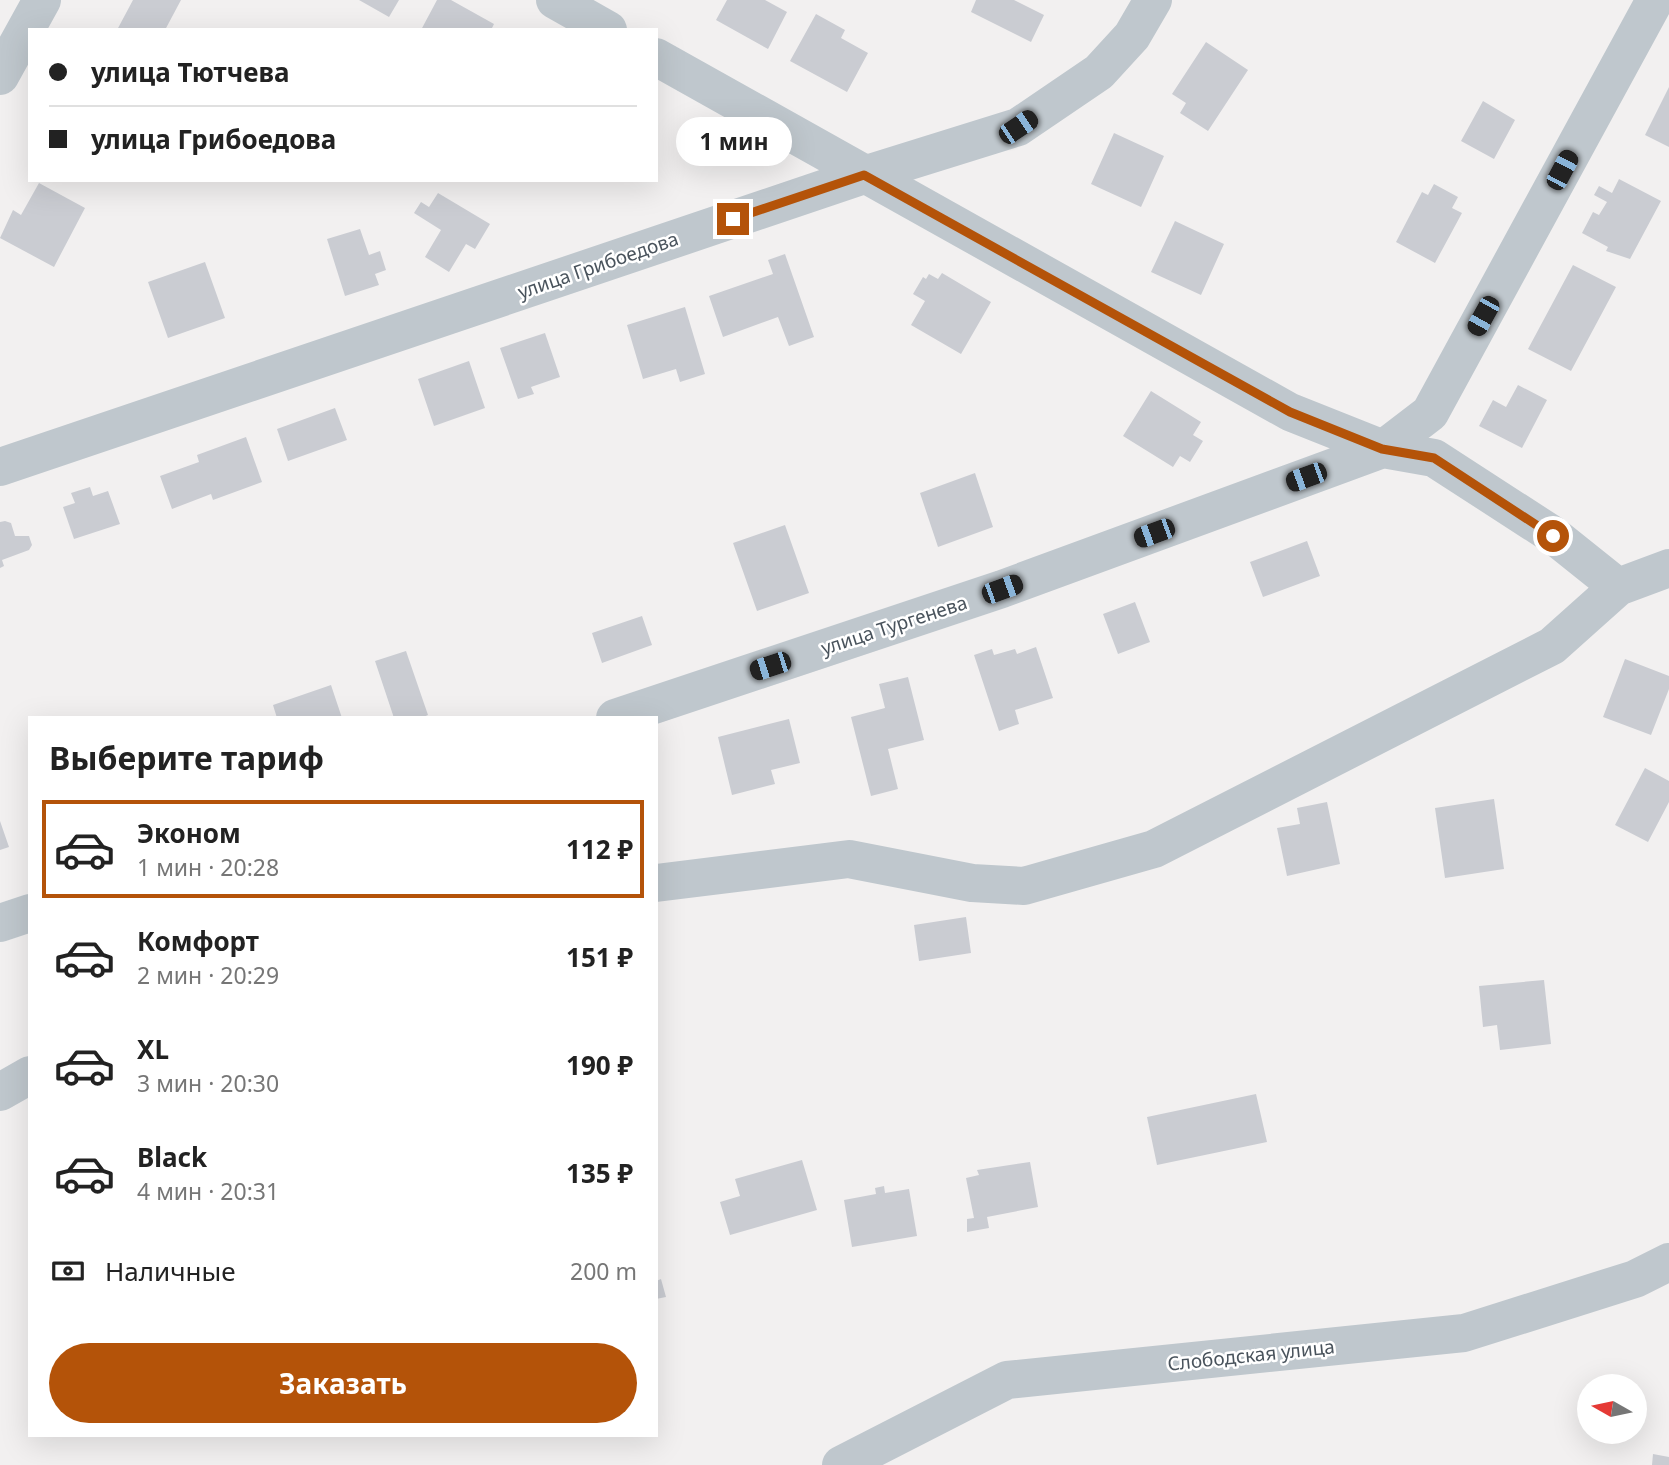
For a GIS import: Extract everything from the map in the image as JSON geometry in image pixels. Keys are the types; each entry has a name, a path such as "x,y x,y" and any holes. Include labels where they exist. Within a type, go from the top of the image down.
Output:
{"street":[{"path":"0,76 42,0"},
{"path":"555,0 604,28"},
{"name":"улица Грибоедова","path":"0,467 864,175 1018,127 1099,72 1132,36 1153,0"},
{"name":"улица Тургенева","path":"621,716 1002,589 1382,449 1430,413 1655,0"},
{"path":"658,58 1290,412 1382,449 1434,458 1553,536 1618,587"},
{"path":"658,883 849,859 972,883 1024,886 1154,849 1552,646 1618,587 1669,568"},
{"path":"0,923 28,914"},
{"path":"0,1093 28,1076"},
{"name":"Слободская улица","path":"841,1465 1007,1380 1464,1334 1635,1279 1669,1262"}],"building":[{"path":"133,0 181,0 166,28 118,28"},
{"path":"359,0 399,0 389,17"},
{"path":"437,0 451,0 494,24 492,28 422,28"},
{"path":"727,0 765,0 787,12 768,49 716,20"},
{"path":"976,0 1014,0 1044,15 1031,42 971,12"},
{"path":"816,14 845,30 841,38 868,53 847,92 790,61"},
{"path":"1206,42 1248,70 1208,131 1180,113 1186,103 1172,94"},
{"path":"1669,87 1669,147 1645,135"},
{"path":"1483,101 1515,120 1494,159 1461,141"},
{"path":"1114,133 1164,156 1141,207 1091,184"},
{"path":"1619,179 1661,201 1630,259 1606,251 1608,247 1582,233 1593,212 1599,215 1607,202 1594,195 1599,186 1612,193"},
{"path":"39,183 85,208 54,267 0,238 13,210 21,215"},
{"path":"1434,184 1458,197 1452,208 1462,213 1435,263 1396,242 1422,192 1428,195"},
{"path":"438,193 490,224 475,249 466,244 449,272 425,257 441,230 414,213 421,202 429,207"},
{"path":"1175,221 1224,244 1201,295 1151,272"},
{"path":"360,229 369,255 380,251 386,270 375,274 379,285 345,296 327,239"},
{"path":"785,254 814,337 789,346 778,317 723,337 709,296 773,274 768,260"},
{"path":"205,262 225,318 168,338 148,282"},
{"path":"1573,265 1616,287 1571,371 1528,349"},
{"path":"942,273 991,302 961,354 911,325 925,301 913,294 923,277 926,279 929,274 938,279"},
{"path":"685,307 705,374 680,382 676,369 643,379 627,325"},
{"path":"545,333 560,377 531,387 534,394 518,399 500,348"},
{"path":"469,361 485,408 434,426 418,379"},
{"path":"1518,385 1547,400 1522,448 1479,426 1493,400 1506,407"},
{"path":"1151,391 1201,422 1193,435 1203,441 1190,462 1180,456 1173,467 1123,436"},
{"path":"335,408 347,440 288,461 277,429"},
{"path":"246,437 262,482 213,500 211,494 172,509 160,476 199,462 197,455"},
{"path":"975,473 993,527 938,547 920,493"},
{"path":"90,487 93,496 108,491 120,524 74,539 63,507 75,503 71,493"},
{"path":"0,522 11,523 15,536 29,536 32,545 29,550 2,560 4,566 0,568"},
{"path":"785,525 809,593 757,611 733,543"},
{"path":"1307,541 1320,576 1263,597 1250,562"},
{"path":"1135,602 1150,642 1118,654 1103,614"},
{"path":"642,616 652,645 602,663 592,633"},
{"path":"1036,647 1053,698 1015,710 1019,724 999,731 974,655 992,649 994,655 1015,649 1017,654"},
{"path":"406,651 428,715 393,716 375,661"},
{"path":"1625,659 1669,676 1669,689 1651,735 1603,717"},
{"path":"908,677 924,740 888,749 898,789 871,796 851,717 885,708 879,684"},
{"path":"331,685 341,716 276,716 273,705"},
{"path":"789,719 800,763 771,770 775,784 732,795 718,737"},
{"path":"1645,768 1669,781 1669,802 1648,842 1615,825"},
{"path":"1494,799 1504,869 1445,878 1435,808"},
{"path":"1327,802 1340,864 1287,876 1277,828 1300,824 1297,808"},
{"path":"0,821 9,847 0,850"},
{"path":"966,917 971,953 919,961 914,925"},
{"path":"1544,980 1551,1044 1500,1050 1497,1025 1483,1027 1479,986"},
{"path":"1256,1094 1267,1142 1157,1165 1147,1117"},
{"path":"802,1160 817,1210 730,1235 720,1202 740,1196 735,1179"},
{"path":"1030,1162 1038,1207 987,1217 989,1228 967,1232 967,1219 974,1218 966,1178 979,1175 977,1170"},
{"path":"884,1186 885,1193 909,1189 917,1236 852,1247 844,1200 876,1194 875,1188"},
{"path":"661,1279 666,1297 658,1299 658,1280"},
{"path":"1653,1454 1669,1457 1669,1465 1652,1465"}],"route":[{"path":"733,219 864,175 1290,412 1382,449 1434,458 1553,536"}]}
